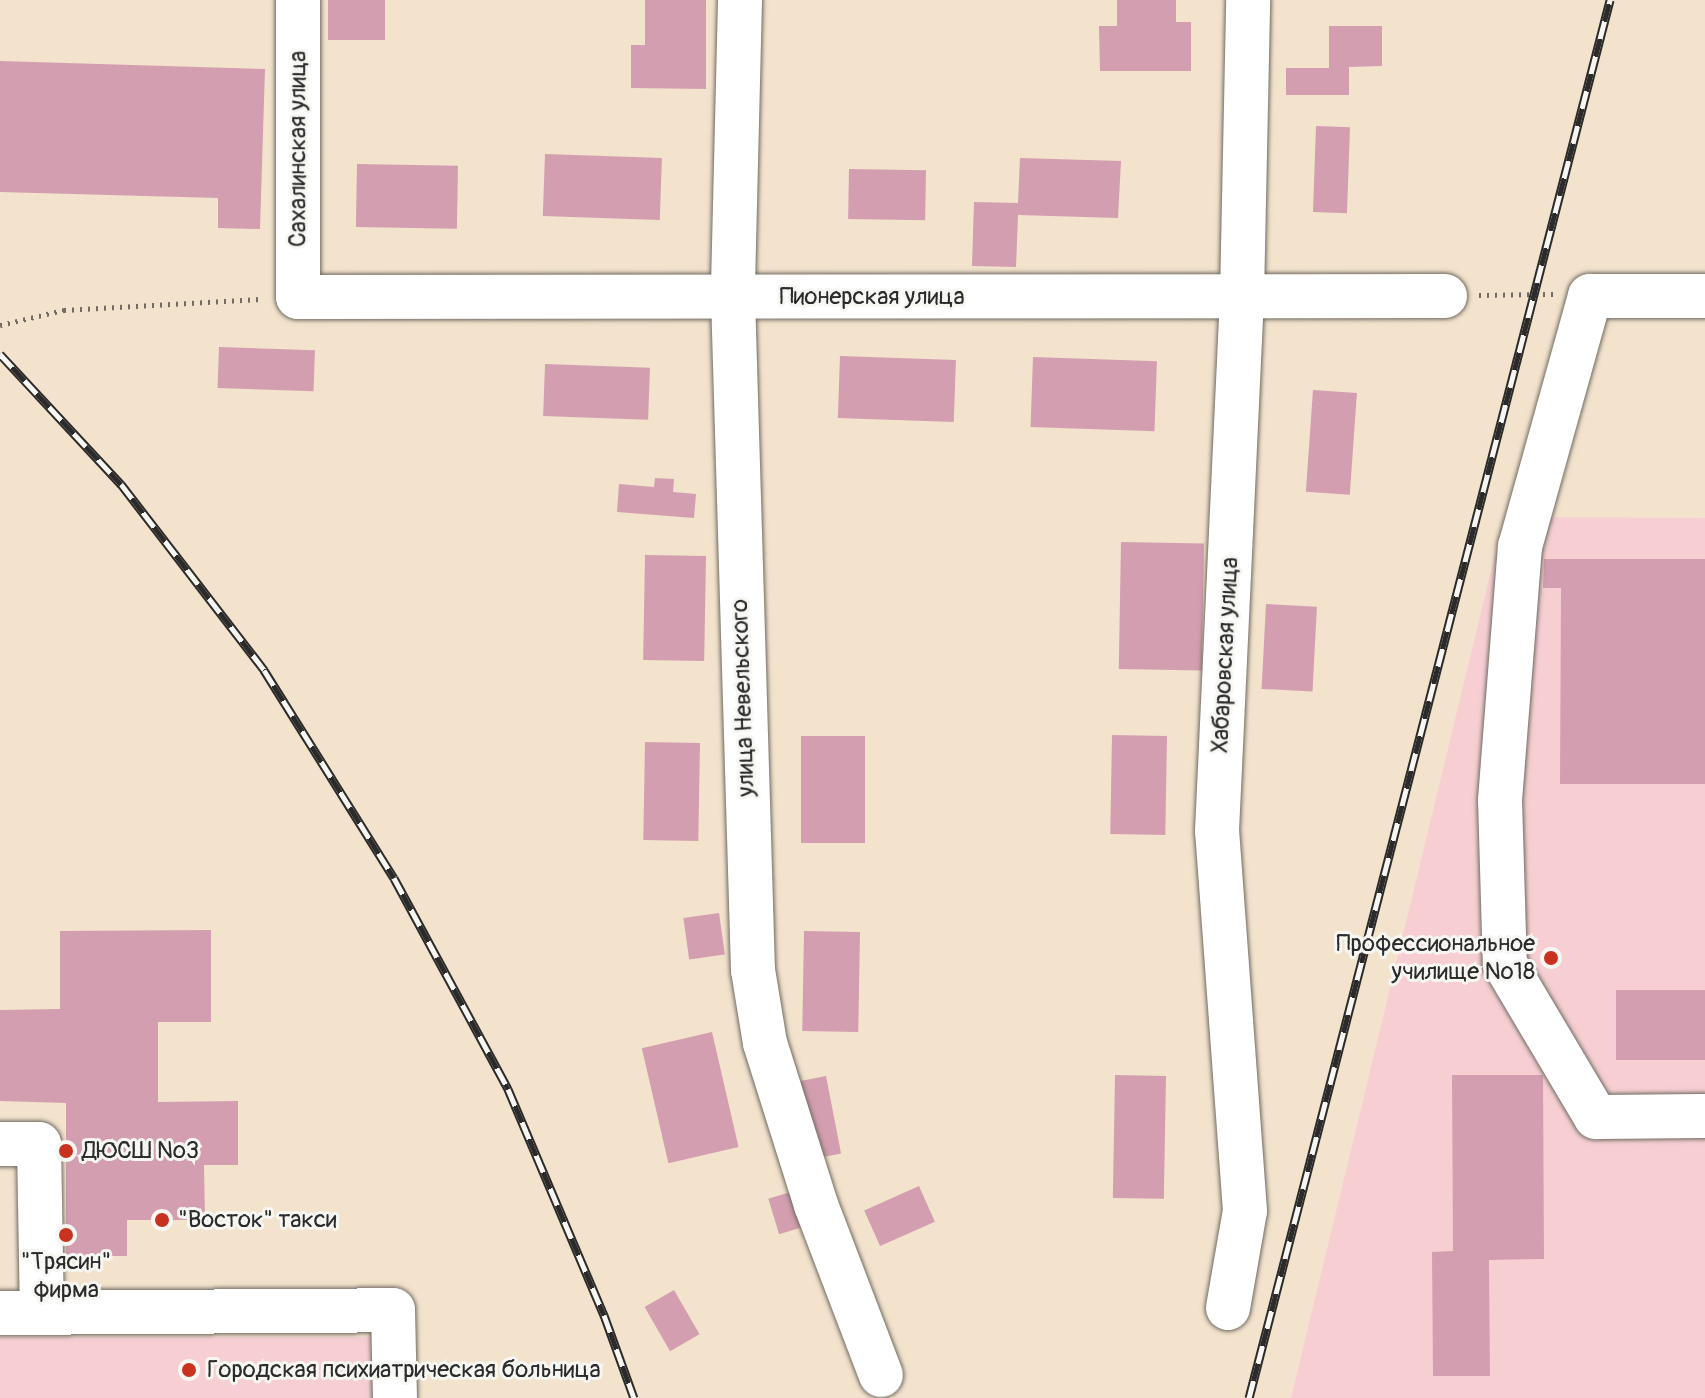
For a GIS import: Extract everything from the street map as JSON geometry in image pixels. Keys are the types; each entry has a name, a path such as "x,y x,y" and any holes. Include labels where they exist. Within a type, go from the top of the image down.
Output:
{"street":[{"name":"Сахалинская улица","path":"298,0 298,297"},
{"name":"улица Невельского","path":"740,0 733,297 753,970 770,1058 816,1205 881,1375"},
{"name":"Хабаровская улица","path":"1228,1308 1245,1211 1217,831 1242,296 1248,0"},
{"name":"Пионерская улица","path":"298,297 1445,296"},
{"path":"1705,296 1590,296 1520,546 1500,800 1505,964 1596,1117 1705,1116"},
{"path":"0,1144 39,1144 21,1312 393,1310 395,1398"}],"path":[{"path":"1445,296 1590,296"},
{"path":"0,325 64,310 298,297"}],"shaded area":[{"name":"Профессиональное училище №18","path":"1504,517 1705,518 1705,1398 1291,1398"},
{"name":"Городская психиатрическая больница","path":"0,1337 377,1337 377,1398 0,1398"}],"building":[{"path":"328,0 385,0 385,40 328,40"},
{"path":"645,0 706,0 706,89 631,88 631,45 645,45"},
{"path":"1117,0 1176,0 1176,22 1191,22 1191,71 1100,71 1099,26 1117,26"},
{"path":"1329,26 1382,26 1382,66 1349,67 1349,95 1286,95 1286,68 1329,68"},
{"path":"0,61 265,69 260,229 218,228 218,198 0,192"},
{"path":"1316,126 1350,127 1347,213 1313,212"},
{"path":"545,154 662,158 660,220 543,216"},
{"path":"1020,158 1121,161 1118,218 1018,215 1016,267 972,266 974,202 1018,203"},
{"path":"357,164 458,166 457,229 356,227"},
{"path":"849,169 926,170 925,220 848,219"},
{"path":"219,347 315,350 314,391 218,388"},
{"path":"840,356 956,360 954,422 838,418"},
{"path":"1033,357 1157,361 1154,431 1031,427"},
{"path":"545,364 650,368 648,420 543,416"},
{"path":"1313,390 1357,393 1350,495 1306,492"},
{"path":"655,478 674,479 673,492 696,494 694,518 617,512 619,484 654,487"},
{"path":"1121,542 1204,543 1202,670 1119,669"},
{"path":"645,555 706,556 704,661 643,660"},
{"path":"1544,559 1705,559 1705,784 1560,784 1561,588 1543,588"},
{"path":"1266,604 1317,607 1312,692 1262,689"},
{"path":"1112,735 1167,736 1165,835 1110,834"},
{"path":"801,736 865,736 865,843 801,843"},
{"path":"645,742 700,743 698,841 643,840"},
{"path":"719,913 725,955 689,960 683,918"},
{"path":"211,930 211,1022 158,1022 158,1102 238,1101 238,1165 204,1165 205,1220 127,1220 127,1256 66,1256 66,1103 0,1101 0,1010 60,1009 60,931"},
{"path":"804,931 860,932 858,1032 802,1031"},
{"path":"1616,990 1705,990 1705,1060 1616,1060"},
{"path":"712,1032 739,1147 668,1163 642,1048"},
{"path":"1115,1075 1166,1076 1164,1199 1113,1198"},
{"path":"1452,1075 1543,1075 1544,1259 1489,1260 1490,1376 1433,1376 1432,1252 1453,1251"},
{"path":"826,1076 841,1154 816,1159 800,1081"},
{"path":"919,1186 935,1222 880,1246 864,1210"},
{"path":"797,1190 808,1225 779,1234 768,1199"},
{"path":"674,1290 700,1334 670,1351 645,1307"}],"railway":[{"path":"1249,1398 1610,0"},
{"path":"0,354 121,484 264,670 394,878 508,1089 604,1315 634,1398"}],"place":[{"name":"Профессиональное училище №18","path":"1551,958"},
{"name":"ДЮСШ №3","path":"66,1151"},
{"name":"\"Восток\" такси","path":"162,1220"},
{"name":"\"Трясин\" фирма","path":"66,1235"},
{"name":"Городская психиатрическая больница","path":"189,1370"}]}
